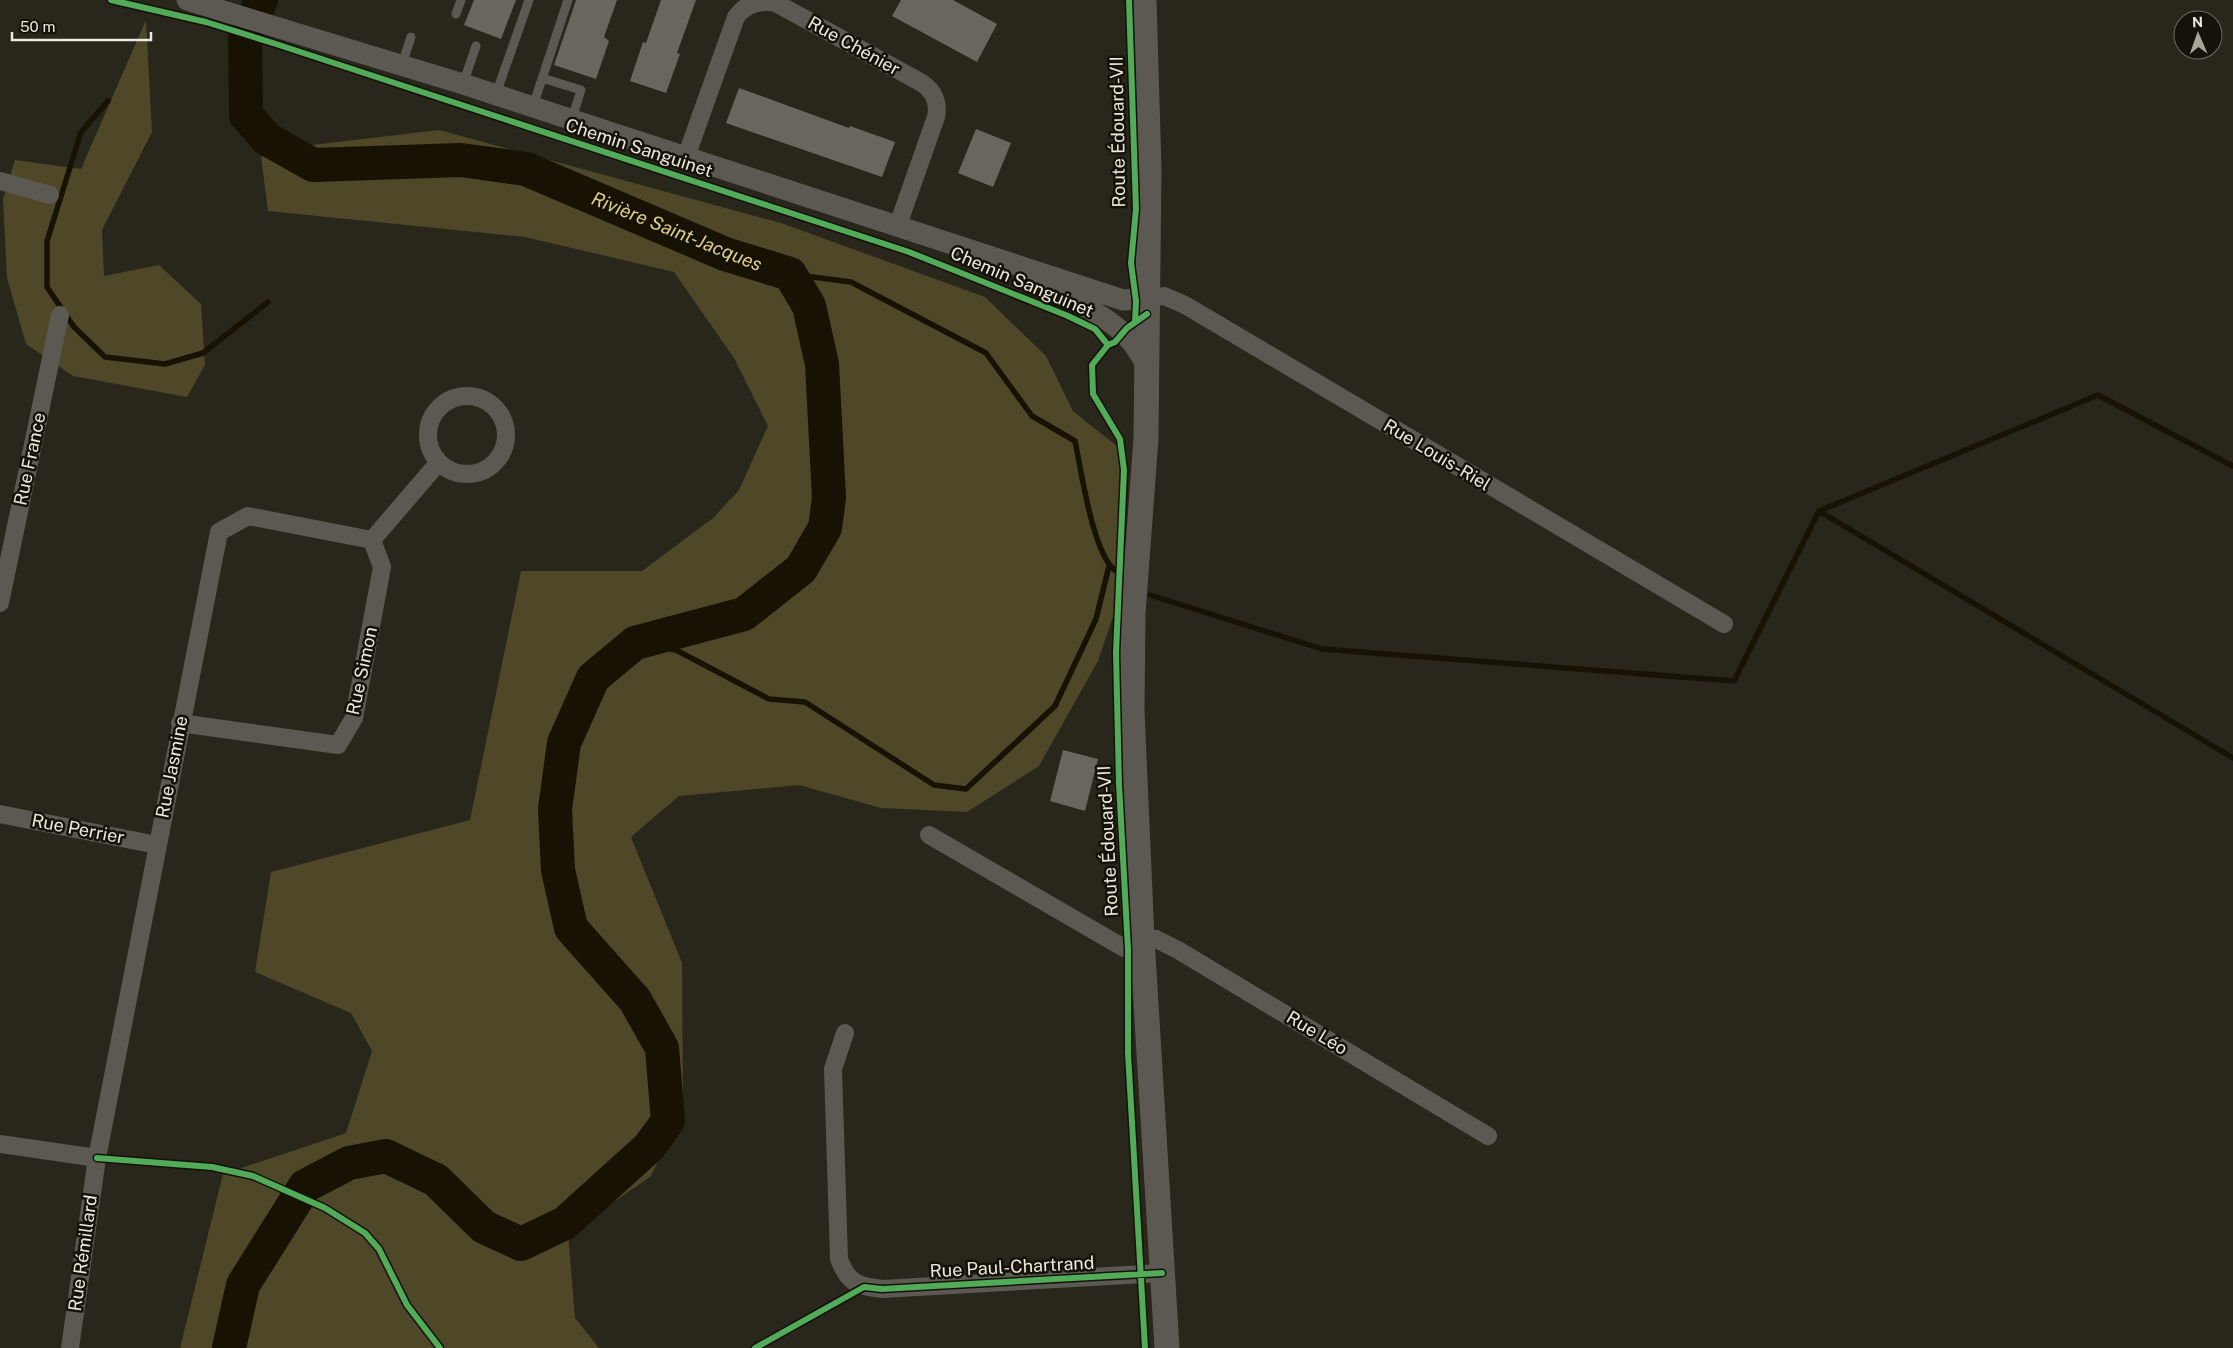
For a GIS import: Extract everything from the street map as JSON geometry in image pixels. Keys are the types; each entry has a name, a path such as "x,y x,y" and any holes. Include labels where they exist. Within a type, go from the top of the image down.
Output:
{"main road":[{"name":"Route Édouard-VII","path":"1144,0 1149,168 1147,366 1144,474 1133,614 1132,739 1167,1348"}],"street":[{"name":"Chemin Sanguinet","path":"187,0 496,94 1123,300 1147,299"},
{"name":"Rue Chénier","path":"686,156 736,18 744,9 754,3 765,1 776,3 922,83 934,95 937,106 936,117 898,226"},
{"path":"0,181 50,195"},
{"path":"1031,270 1060,294 1123,333 1147,366"},
{"name":"Rue Louis-Riel","path":"1147,299 1164,296 1185,305 1724,624"},
{"name":"Rue France","path":"0,604 60,315"},
{"path":"465,395 478,396 489,402 499,411 506,435 504,448 497,460 487,468 475,473 462,474 449,470 438,462 431,451 428,439 428,426 433,414 441,405 452,398 465,395"},
{"path":"372,540 438,462"},
{"name":"Rue Jasmine","path":"96,1158 219,532 248,516 372,540"},
{"name":"Rue Simon","path":"180,723 338,745 354,718 382,567 372,540"},
{"name":"Rue Perrier","path":"0,814 157,845"},
{"name":"Rue Léo","path":"929,835 1124,948 1132,950 1156,939 1178,950 1488,1136"},
{"name":"Rue Paul-Chartrand","path":"844,1033 833,1069 838,1259 846,1276 864,1287 882,1289 1162,1273"},
{"path":"0,1144 96,1158"},
{"name":"Rue Rémillard","path":"70,1348 96,1158"}],"lane":[{"path":"456,14 461,0"},
{"path":"496,94 528,0"},
{"path":"533,106 568,0"},
{"path":"402,64 411,37"},
{"path":"463,84 476,46"},
{"path":"542,78 581,90 572,119"}],"shaded area":[{"path":"146,20 152,132 102,230 104,276 159,265 201,304 205,365 187,397 73,376 26,344 7,278 3,199 15,160 81,169"},
{"path":"439,130 781,223 985,297 1046,356 1073,411 1118,447 1123,491 1126,563 1118,602 1098,661 1039,766 967,812 881,808 799,785 679,796 631,837 682,963 683,1113 650,1177 568,1233 575,1318 599,1348 180,1348 223,1174 346,1133 372,1051 351,1013 255,972 271,872 470,820 521,571 642,571 713,518 739,490 768,426 734,358 674,272 525,237 268,211 261,157 287,148"}],"building":[{"path":"474,0 516,0 501,39 464,25"},
{"path":"576,0 617,0 604,37 609,41 596,79 554,65"},
{"path":"661,0 696,0 677,53 680,54 666,93 630,81 643,42 646,43"},
{"path":"901,0 953,0 997,24 977,62 892,16"},
{"path":"739,88 849,128 850,126 895,142 882,177 726,123"},
{"path":"976,129 1011,143 993,187 958,173"},
{"path":"1063,750 1098,759 1085,811 1050,801"}],"waterway":[{"name":"Rivière Saint-Jacques","path":"229,1348 243,1285 305,1186 349,1163 386,1156 436,1180 484,1227 521,1244 565,1223 649,1147 668,1121 662,1048 635,1000 571,928 558,870 555,809 564,743 593,678 635,643 744,614 801,569 825,528 829,498 822,364 809,306 790,274 725,254 526,169 461,160 313,165 267,139 246,115 245,38 261,0"},
{"path":"108,101 81,132 47,241 47,287 74,327 105,357 165,364 203,353 268,302"},
{"path":"790,274 851,282 986,353 1032,416 1075,441 1089,511 1095,531 1108,562 1116,571"},
{"path":"1150,595 1322,649 1734,681 1819,511 2098,395 2233,466"},
{"path":"1819,511 2233,758"},
{"path":"635,643 676,650 769,699 805,702 934,785 966,789 1055,706 1096,619 1109,566"}],"cycle path":[{"path":"111,0 206,22 276,44 909,252 1068,316 1095,329 1108,345 1115,342 1127,328 1147,314"},
{"path":"1129,0 1136,209 1131,263 1136,301 1135,322"},
{"path":"1108,345 1092,365 1093,394 1120,439 1124,470 1116,653 1119,784 1128,949 1128,1053 1145,1348"},
{"path":"97,1158 212,1167 253,1176 325,1208 365,1233 379,1249 407,1305 440,1348"},
{"path":"755,1348 864,1287 882,1289 1162,1273"}]}
